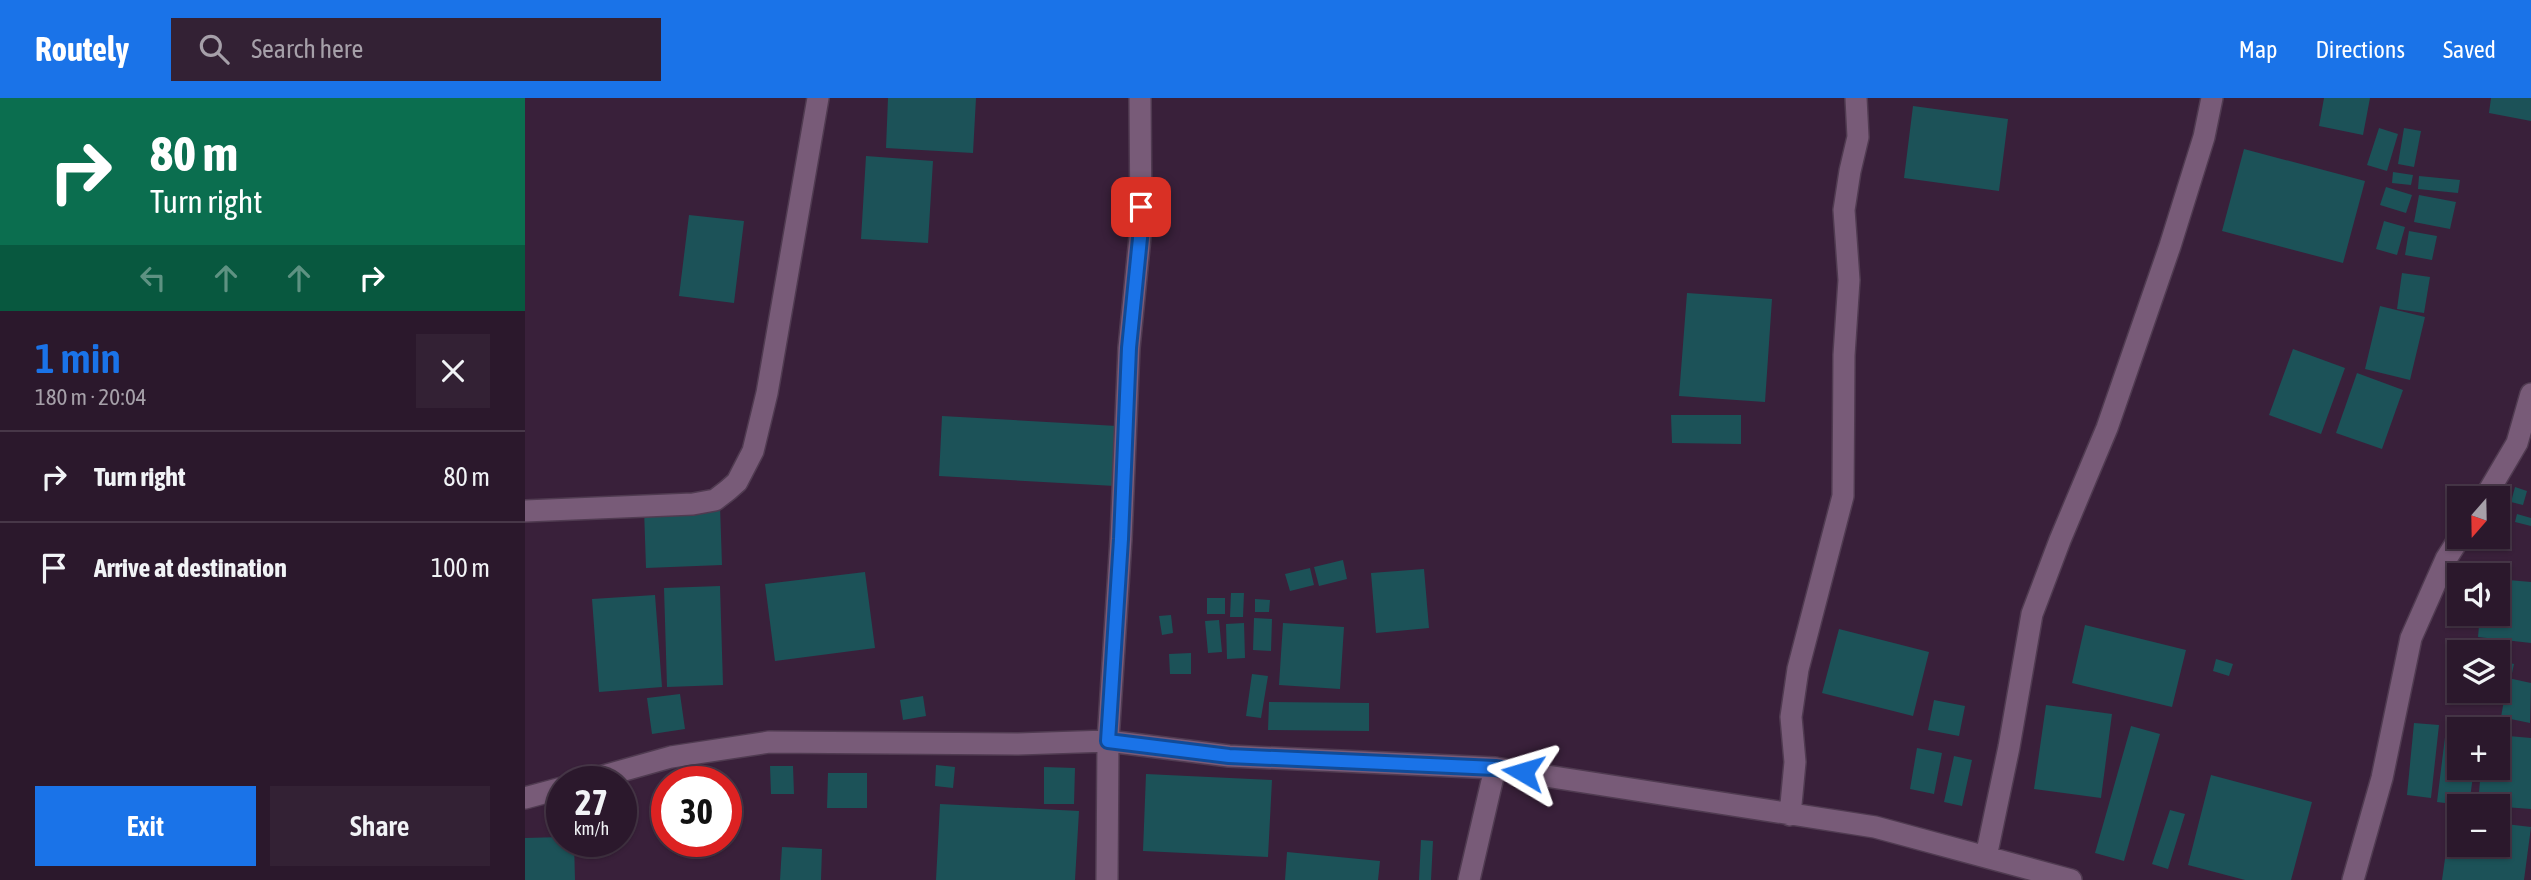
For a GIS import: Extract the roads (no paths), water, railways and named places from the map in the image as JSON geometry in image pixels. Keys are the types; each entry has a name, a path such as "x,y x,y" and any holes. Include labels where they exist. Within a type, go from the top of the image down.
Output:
{"street":[{"path":"525,511 693,504 715,500 737,482 753,451 767,393 818,98"},
{"path":"1107,880 1108,741 1121,539 1129,348 1141,228 1140,98"},
{"path":"1790,815 1795,762 1791,717 1798,669 1843,496 1844,368 1849,280 1844,210 1858,137 1856,98"},
{"path":"1986,857 2009,747 2032,614 2108,428 2204,137 2212,98"},
{"path":"2492,486 2517,443 2531,394"},
{"path":"2353,880 2382,778 2411,638 2452,550"},
{"path":"637,767 671,757 769,742 1018,744 1108,741 1229,756 1495,768 1875,827 2071,880"},
{"path":"1469,880 1495,768"},
{"path":"525,799 546,793"}]}
